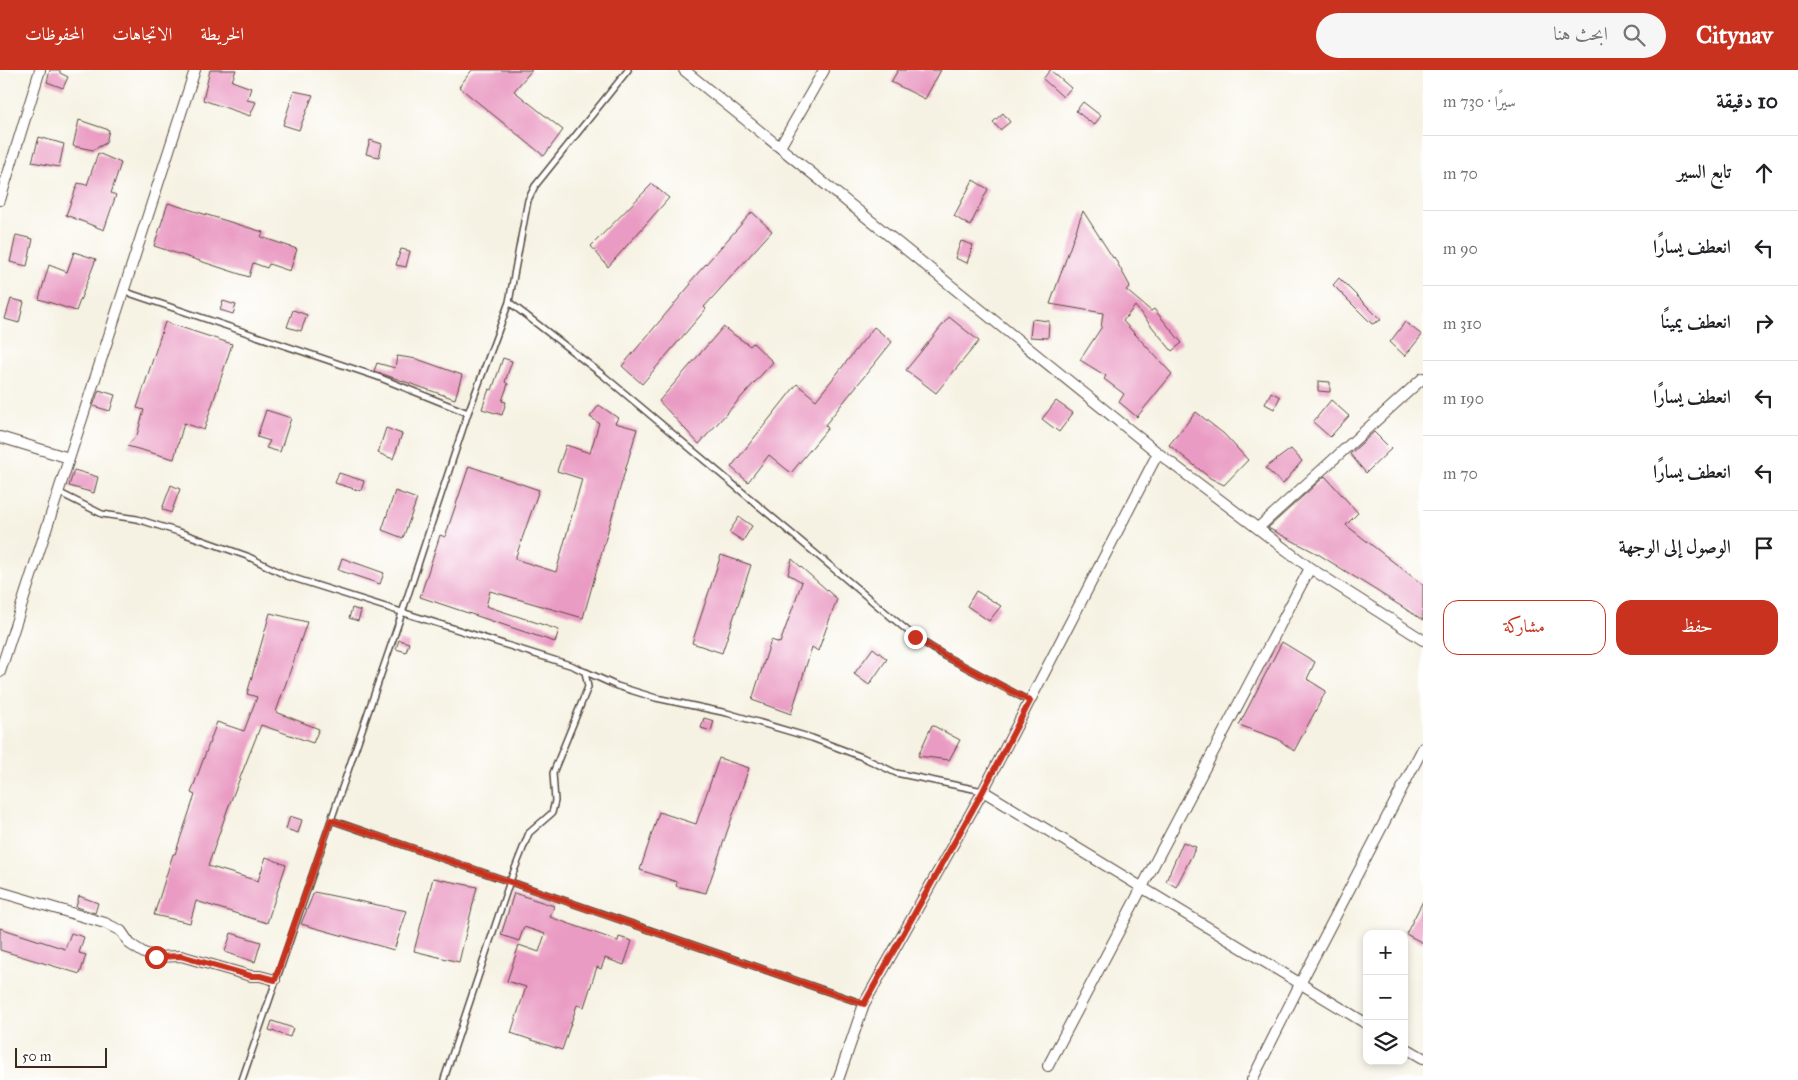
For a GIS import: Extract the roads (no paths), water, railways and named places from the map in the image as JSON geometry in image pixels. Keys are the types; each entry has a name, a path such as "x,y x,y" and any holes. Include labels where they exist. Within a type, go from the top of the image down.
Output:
{"street":[{"path":"0,200 40,70"},
{"path":"0,672 195,70"},
{"path":"684,70 1158,453 1310,568 1423,640"},
{"path":"780,147 824,70"},
{"path":"1258,528 1423,378"},
{"path":"0,437 69,458"},
{"path":"838,1080 864,1004 983,791 1158,453"},
{"path":"1048,1066 1310,568"},
{"path":"1252,1080 1423,748"},
{"path":"983,791 1363,1022"},
{"path":"0,892 105,923 121,931 130,944 144,953 156,957 181,956 251,976 275,980"},
{"path":"1408,1049 1423,1058"}],"lane":[{"path":"242,1080 468,414 509,302 524,221 535,186 628,70"},
{"path":"123,291 378,377 468,414"},
{"path":"509,302 604,376 915,637 938,652 1030,701"},
{"path":"58,492 102,514 138,519 182,533 247,556 287,576 573,666 617,686 727,713 812,738 862,757 896,773 983,791"},
{"path":"444,1079 510,881 529,833 547,820 555,807 553,773 588,687 585,672"},
{"path":"331,820 864,1004"}]}
